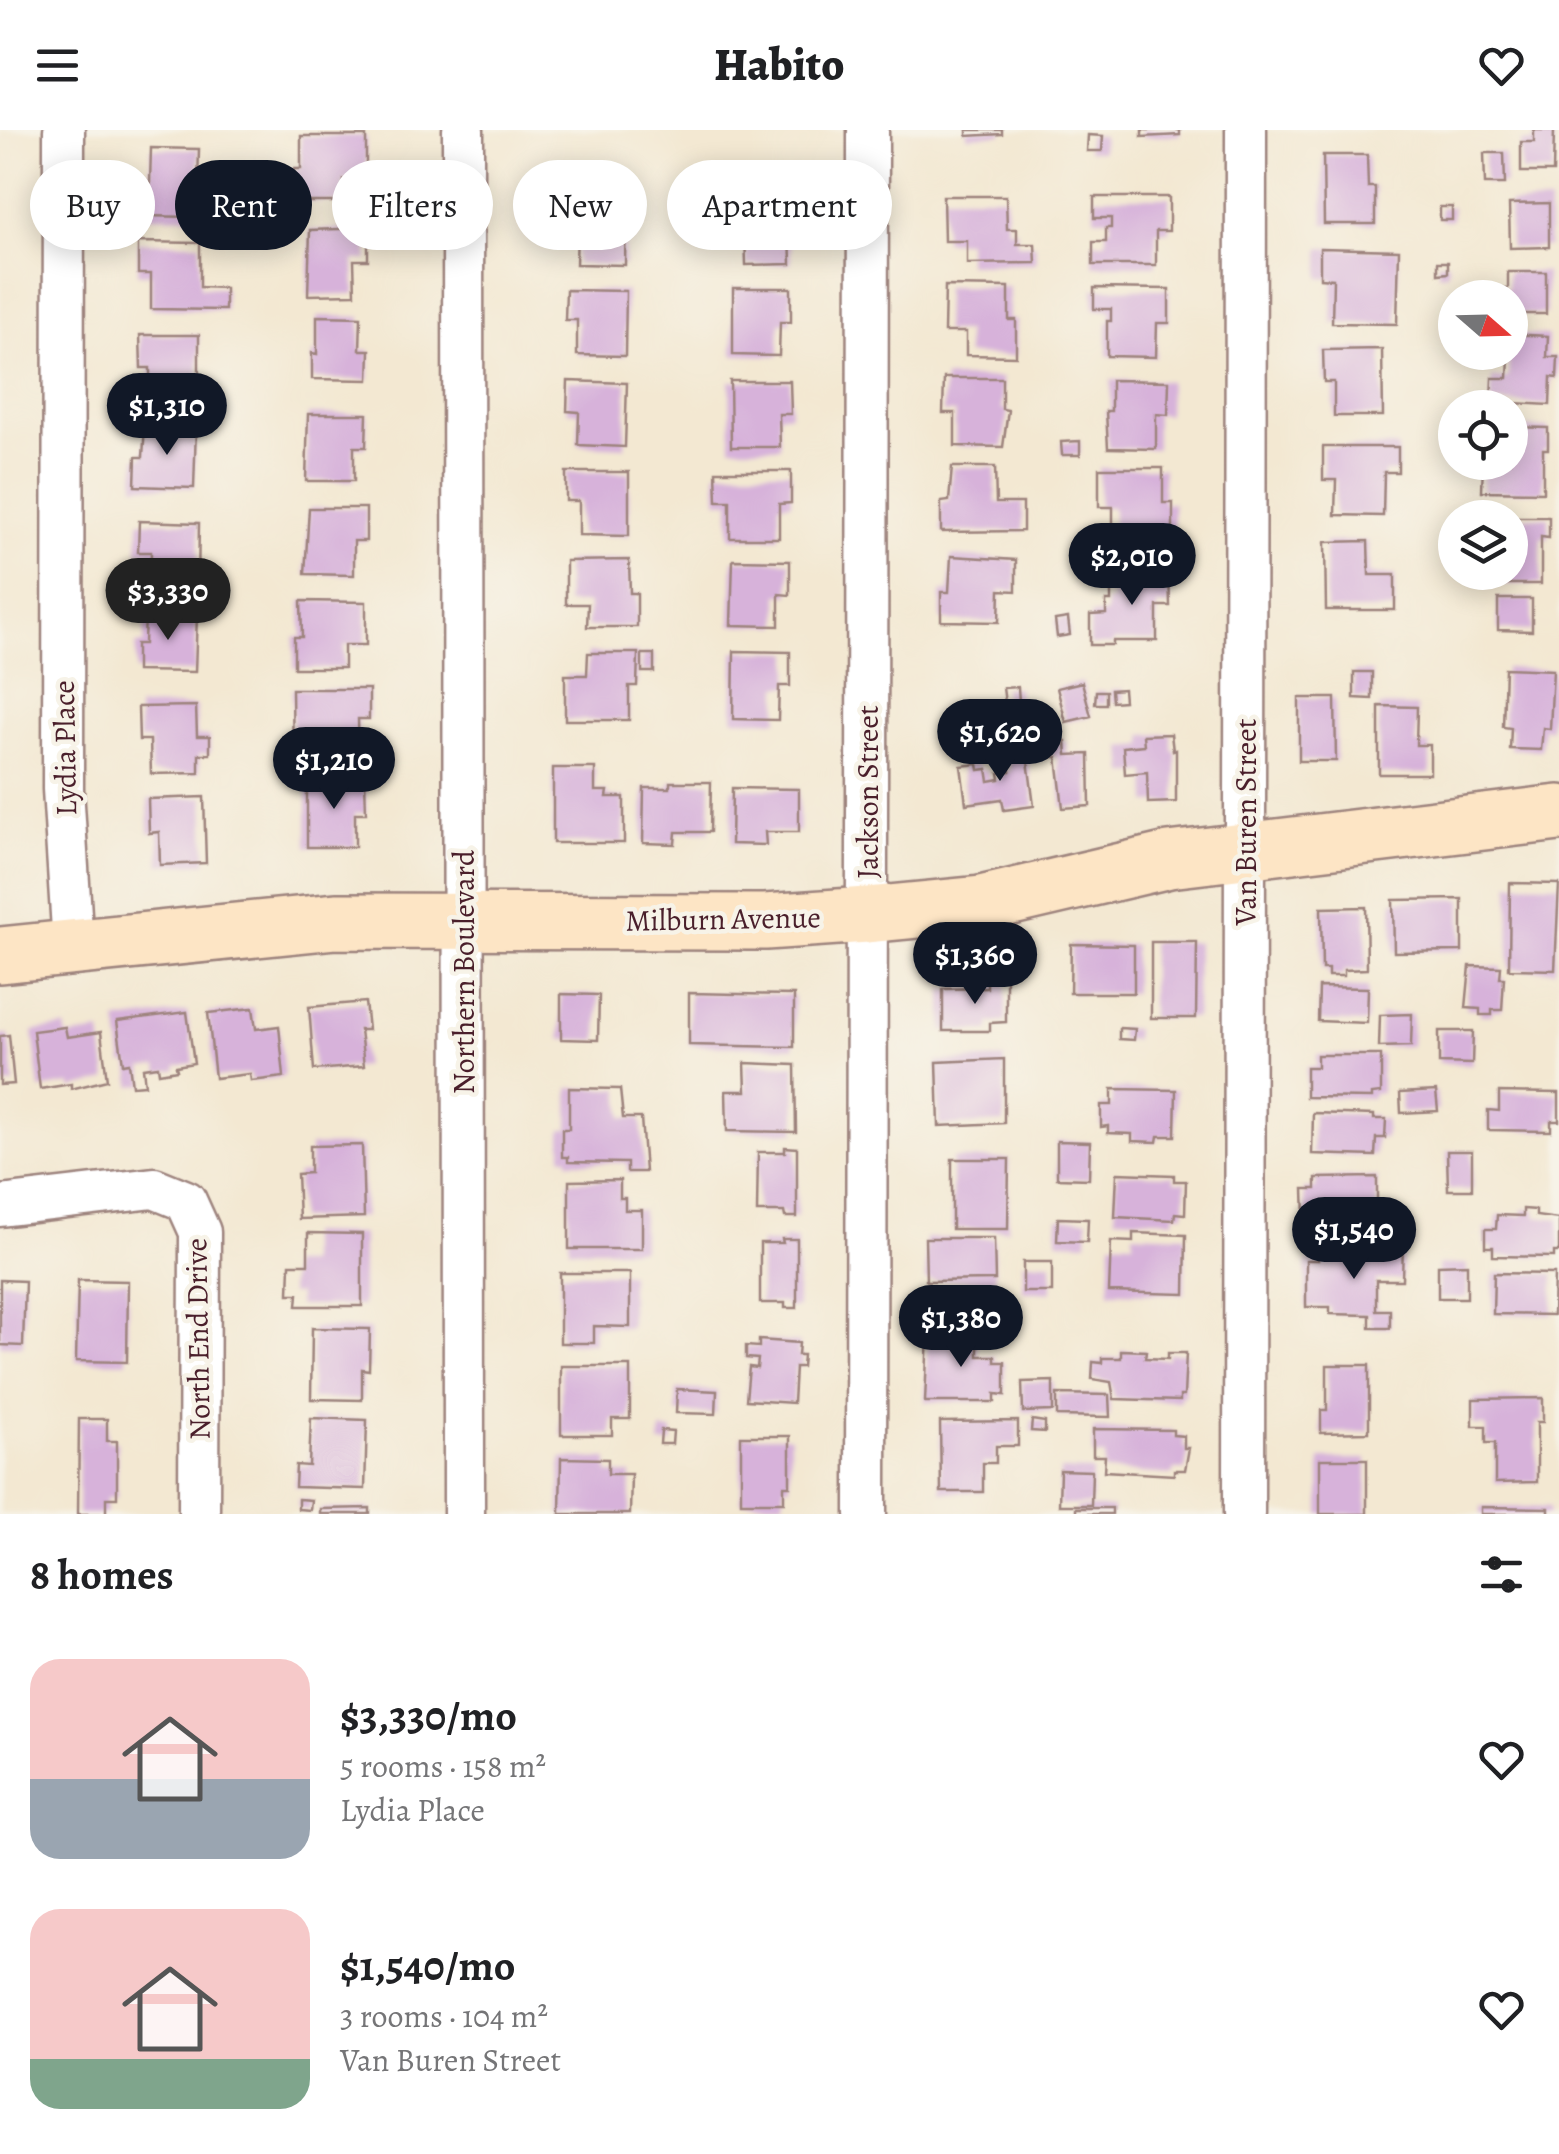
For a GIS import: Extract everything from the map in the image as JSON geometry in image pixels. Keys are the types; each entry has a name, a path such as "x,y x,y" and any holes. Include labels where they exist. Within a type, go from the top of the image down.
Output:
{"main road":[{"name":"Milburn Avenue","path":"0,955 336,921 764,922 868,915 980,904 1169,860 1559,813"}],"street":[{"name":"Lydia Place","path":"64,130 63,790 74,946"},
{"name":"Northern Boulevard","path":"463,130 464,1514"},
{"name":"Jackson Street","path":"866,1514 868,130"},
{"name":"Van Buren Street","path":"1244,1514 1246,130"},
{"name":"North End Drive","path":"0,1206 154,1188 186,1201 200,1232 199,1514"}],"building":[{"path":"967,130 1002,130 1002,134 967,136"},
{"path":"1142,130 1180,130 1180,135 1142,137"},
{"path":"1534,130 1554,130 1553,172 1521,172 1521,142 1534,142"},
{"path":"1088,135 1103,136 1102,151 1087,151"},
{"path":"301,136 366,136 366,160 332,160 332,202 312,202 312,160 301,160"},
{"path":"151,148 199,149 199,160 175,160 175,217 155,216 155,160 151,160"},
{"path":"1484,153 1504,153 1505,184 1485,184"},
{"path":"1323,155 1367,155 1368,187 1375,187 1375,224 1324,224"},
{"path":"943,196 1006,196 1007,229 1017,229 1017,244 1035,244 1036,263 967,264 967,241 944,241"},
{"path":"1094,197 1169,197 1169,231 1156,231 1156,265 1093,265 1093,242 1106,242 1106,228 1111,228 1111,218 1094,218"},
{"path":"1549,203 1549,247 1510,248 1509,204"},
{"path":"1440,207 1452,207 1452,220 1440,220"},
{"path":"332,229 332,250 368,250 368,260 354,260 355,294 308,295 312,230"},
{"path":"155,242 175,243 175,250 200,250 200,287 225,288 225,310 151,309 151,274 138,274 138,250 155,250"},
{"path":"1320,248 1399,250 1397,324 1332,323 1333,279 1320,278"},
{"path":"576,250 625,250 625,265 576,264"},
{"path":"746,250 791,250 791,264 746,265"},
{"path":"1438,262 1448,262 1448,273 1438,274"},
{"path":"1508,272 1546,272 1546,314 1528,314 1528,280 1508,280"},
{"path":"945,286 1009,287 1009,320 1016,320 1016,356 966,355 966,332 944,332"},
{"path":"733,288 791,288 791,322 780,322 779,356 733,355"},
{"path":"1094,288 1169,289 1169,323 1157,323 1156,357 1107,356 1111,309 1094,309"},
{"path":"566,290 626,291 625,356 577,355 577,320 565,320"},
{"path":"317,316 361,317 360,350 370,350 369,380 312,379 312,353 317,354"},
{"path":"140,335 199,335 199,400 150,401 150,368 141,368"},
{"path":"1528,335 1548,336 1547,357 1558,357 1557,378 1551,377 1550,405 1528,404 1528,390 1492,390 1492,378 1508,378 1508,370 1528,370"},
{"path":"1382,349 1383,416 1334,416 1334,382 1324,382 1323,350"},
{"path":"944,378 1002,378 1002,409 1008,410 1003,447 955,446 955,413 943,413"},
{"path":"1111,380 1169,381 1168,415 1156,414 1156,449 1108,448 1106,411 1111,411"},
{"path":"568,381 627,383 625,447 578,445 579,412 567,411"},
{"path":"730,381 790,381 791,414 779,414 780,447 731,447"},
{"path":"308,414 367,414 366,447 354,447 354,481 306,481"},
{"path":"145,425 196,427 194,488 135,486 136,457 143,457"},
{"path":"1528,427 1548,428 1548,449 1543,449 1543,492 1482,491 1482,480 1528,480"},
{"path":"1080,441 1080,455 1062,455 1061,442"},
{"path":"1323,447 1398,447 1398,472 1384,472 1383,516 1335,515 1336,480 1323,480"},
{"path":"952,467 995,467 996,503 1023,503 1023,531 941,532 941,502 949,501"},
{"path":"1099,468 1163,468 1163,503 1173,503 1173,533 1113,533 1113,507 1099,507"},
{"path":"716,471 791,471 791,503 779,504 779,538 730,538 730,501 717,501"},
{"path":"566,472 629,472 629,536 579,535 579,501 566,501"},
{"path":"309,508 366,508 366,541 354,541 354,575 305,574"},
{"path":"1528,517 1549,517 1549,538 1541,537 1541,584 1528,584"},
{"path":"139,521 199,523 198,586 150,584 151,552 138,552"},
{"path":"1368,541 1369,575 1395,575 1395,610 1326,610 1325,542"},
{"path":"951,556 1016,560 1016,591 1000,590 999,622 941,621 941,592 949,592"},
{"path":"629,560 630,593 637,593 637,627 587,627 588,604 566,604 566,561"},
{"path":"733,560 790,561 790,595 779,594 779,626 731,625"},
{"path":"1169,571 1170,606 1157,606 1157,641 1090,645 1090,615 1106,614 1106,601 1111,601 1111,572"},
{"path":"1498,599 1532,599 1532,631 1498,630"},
{"path":"301,601 366,602 366,645 344,645 344,668 294,668 294,637 302,637"},
{"path":"145,613 197,614 195,672 136,671 136,644 144,644"},
{"path":"1068,618 1070,635 1057,637 1055,620"},
{"path":"734,651 790,652 790,686 779,686 778,720 733,719"},
{"path":"588,653 638,653 637,686 629,686 629,720 565,720 565,675 587,675"},
{"path":"642,654 654,654 654,672 642,672"},
{"path":"1505,668 1553,670 1550,729 1543,728 1541,750 1510,749 1511,728 1503,727"},
{"path":"1354,672 1372,672 1372,699 1354,698"},
{"path":"1082,682 1091,716 1066,722 1057,688"},
{"path":"1018,687 1019,702 1005,703 1003,688"},
{"path":"292,689 369,689 369,719 358,719 359,764 293,764"},
{"path":"1123,689 1124,701 1112,702 1111,690"},
{"path":"1096,691 1106,691 1106,704 1095,704"},
{"path":"1299,698 1335,698 1336,761 1299,761"},
{"path":"196,706 197,736 210,736 210,754 199,754 199,773 151,774 150,740 139,740 138,707"},
{"path":"1379,706 1417,707 1416,745 1430,745 1430,774 1379,774"},
{"path":"1171,734 1173,751 1176,750 1176,802 1148,803 1147,772 1125,774 1123,747 1144,745 1143,735"},
{"path":"1066,741 1067,755 1089,754 1090,806 1063,808 1057,757 1051,757 1050,742"},
{"path":"1027,753 1034,806 1004,810 1002,799 966,804 961,766 978,764 979,770 987,769 989,781 1000,779 999,773 1010,771 1008,756"},
{"path":"553,768 595,768 595,791 608,791 607,797 624,797 624,843 553,843"},
{"path":"307,780 365,780 366,813 355,813 355,847 307,847"},
{"path":"670,782 711,782 710,832 676,832 675,844 643,843 644,788 670,788"},
{"path":"732,788 799,789 799,832 765,832 766,845 731,844"},
{"path":"204,797 206,863 160,865 159,832 149,833 148,799"},
{"path":"1510,883 1559,884 1555,970 1509,969"},
{"path":"1462,899 1462,951 1394,952 1393,900"},
{"path":"1366,907 1367,969 1344,970 1344,976 1328,976 1328,969 1322,969 1321,908"},
{"path":"1151,942 1197,942 1196,1018 1151,1018"},
{"path":"1071,944 1134,945 1134,993 1070,993"},
{"path":"1470,966 1501,967 1502,1010 1480,1015 1480,1009 1466,1008"},
{"path":"1006,979 1006,1022 990,1023 990,1031 943,1031 943,989 987,988 987,980"},
{"path":"1319,987 1368,988 1367,1023 1318,1021"},
{"path":"689,993 794,995 794,1047 689,1045"},
{"path":"561,994 599,995 598,1040 561,1039"},
{"path":"365,1002 368,1030 360,1030 364,1066 314,1070 309,1007"},
{"path":"253,1008 256,1029 279,1026 284,1077 251,1081 250,1074 215,1078 208,1013"},
{"path":"187,1012 194,1063 159,1073 158,1066 143,1068 145,1085 132,1086 129,1063 123,1064 117,1021"},
{"path":"1412,1014 1411,1046 1379,1047 1380,1015"},
{"path":"65,1027 67,1037 101,1032 107,1080 71,1089 71,1084 40,1089 33,1031"},
{"path":"1119,1028 1135,1029 1134,1040 1119,1039"},
{"path":"1439,1031 1473,1031 1472,1064 1439,1063"},
{"path":"9,1035 14,1084 0,1085 0,1036"},
{"path":"1317,1055 1381,1055 1381,1093 1372,1094 1372,1098 1306,1097 1306,1067 1317,1067"},
{"path":"1004,1059 1004,1123 939,1126 937,1062"},
{"path":"745,1063 795,1065 796,1132 727,1131 726,1091 746,1091"},
{"path":"569,1088 620,1089 623,1118 641,1118 645,1172 627,1172 627,1163 568,1162 568,1157 562,1157 562,1129 569,1129"},
{"path":"1112,1089 1176,1090 1175,1136 1158,1136 1157,1142 1132,1141 1132,1134 1108,1133 1108,1126 1101,1127 1101,1105 1112,1105"},
{"path":"1436,1091 1438,1111 1401,1113 1400,1093"},
{"path":"1499,1092 1559,1093 1559,1121 1551,1121 1551,1131 1488,1130 1488,1110 1499,1111"},
{"path":"1313,1113 1374,1115 1374,1119 1386,1119 1385,1138 1376,1138 1375,1156 1312,1154"},
{"path":"1057,1141 1090,1142 1089,1179 1057,1178"},
{"path":"362,1145 364,1217 299,1219 297,1174 310,1173 310,1146"},
{"path":"785,1147 797,1148 797,1217 785,1217 784,1212 757,1212 758,1152 785,1152"},
{"path":"1447,1151 1472,1151 1472,1190 1448,1190"},
{"path":"952,1159 1009,1159 1008,1229 952,1229"},
{"path":"1117,1173 1174,1175 1174,1181 1186,1181 1185,1214 1175,1213 1174,1220 1115,1217"},
{"path":"1377,1177 1377,1216 1305,1217 1304,1189 1316,1189 1316,1178"},
{"path":"620,1180 625,1210 642,1210 642,1249 569,1249 569,1181"},
{"path":"1523,1209 1536,1210 1536,1216 1559,1219 1559,1252 1554,1252 1554,1257 1493,1256 1493,1247 1485,1247 1485,1229 1496,1229 1497,1215 1523,1216"},
{"path":"1058,1218 1088,1219 1087,1242 1057,1241"},
{"path":"308,1233 362,1234 362,1306 297,1306 298,1294 289,1294 290,1264 308,1264"},
{"path":"1133,1233 1186,1235 1185,1294 1109,1292 1111,1241 1133,1242"},
{"path":"925,1238 994,1238 995,1280 926,1281"},
{"path":"782,1239 797,1239 797,1308 785,1308 785,1303 760,1303 760,1243 783,1243"},
{"path":"1371,1241 1403,1242 1402,1280 1376,1280 1376,1310 1390,1310 1390,1328 1370,1328 1370,1315 1330,1314 1330,1307 1306,1307 1306,1260 1318,1260 1317,1256 1371,1256"},
{"path":"1023,1262 1052,1262 1052,1292 1023,1292"},
{"path":"1467,1264 1467,1298 1438,1298 1438,1265"},
{"path":"560,1273 630,1273 630,1327 594,1326 594,1343 560,1343"},
{"path":"1494,1273 1554,1274 1553,1315 1493,1314"},
{"path":"0,1280 25,1281 23,1346 0,1345"},
{"path":"78,1280 128,1281 127,1362 76,1361"},
{"path":"312,1328 370,1329 369,1370 362,1369 362,1400 311,1399"},
{"path":"928,1333 978,1333 978,1356 995,1356 995,1362 1005,1362 1005,1395 995,1394 995,1402 925,1402"},
{"path":"759,1340 799,1343 802,1367 795,1367 793,1403 746,1400 749,1367 757,1368 758,1359 746,1358 746,1346 759,1347"},
{"path":"1121,1350 1146,1351 1145,1358 1168,1359 1168,1353 1186,1353 1184,1396 1180,1396 1180,1401 1114,1399 1111,1382 1092,1379 1093,1362 1121,1358"},
{"path":"1327,1365 1369,1365 1369,1432 1321,1433 1321,1410 1327,1410"},
{"path":"561,1366 630,1366 630,1419 612,1419 612,1435 561,1435"},
{"path":"1053,1381 1053,1411 1023,1412 1022,1382"},
{"path":"677,1389 717,1391 716,1414 676,1413"},
{"path":"1057,1394 1109,1395 1110,1417 1057,1416"},
{"path":"1543,1398 1543,1422 1537,1422 1537,1482 1495,1483 1495,1443 1486,1443 1486,1426 1473,1426 1473,1399"},
{"path":"311,1418 367,1420 365,1489 295,1487 296,1465 309,1466"},
{"path":"79,1419 107,1419 107,1441 117,1441 117,1498 106,1498 106,1514 78,1514"},
{"path":"1032,1420 1045,1422 1045,1432 1031,1431"},
{"path":"1018,1421 1018,1446 996,1446 996,1463 983,1463 983,1492 941,1492 940,1422"},
{"path":"1093,1429 1173,1430 1173,1435 1184,1436 1184,1448 1189,1448 1185,1470 1174,1470 1174,1475 1104,1471 1105,1456 1093,1456"},
{"path":"661,1430 673,1431 672,1444 660,1444"},
{"path":"741,1436 790,1436 790,1486 784,1486 784,1502 741,1502"},
{"path":"561,1458 608,1459 608,1474 631,1474 630,1514 560,1514"},
{"path":"1320,1459 1367,1459 1367,1514 1320,1514"},
{"path":"1060,1470 1092,1471 1091,1505 1059,1505"},
{"path":"298,1499 311,1500 310,1510 298,1509"},
{"path":"1481,1507 1549,1508 1549,1514 1481,1514"},
{"path":"370,1508 370,1514 320,1514 320,1509"},
{"path":"1076,1508 1112,1508 1112,1514 1076,1514"}]}
